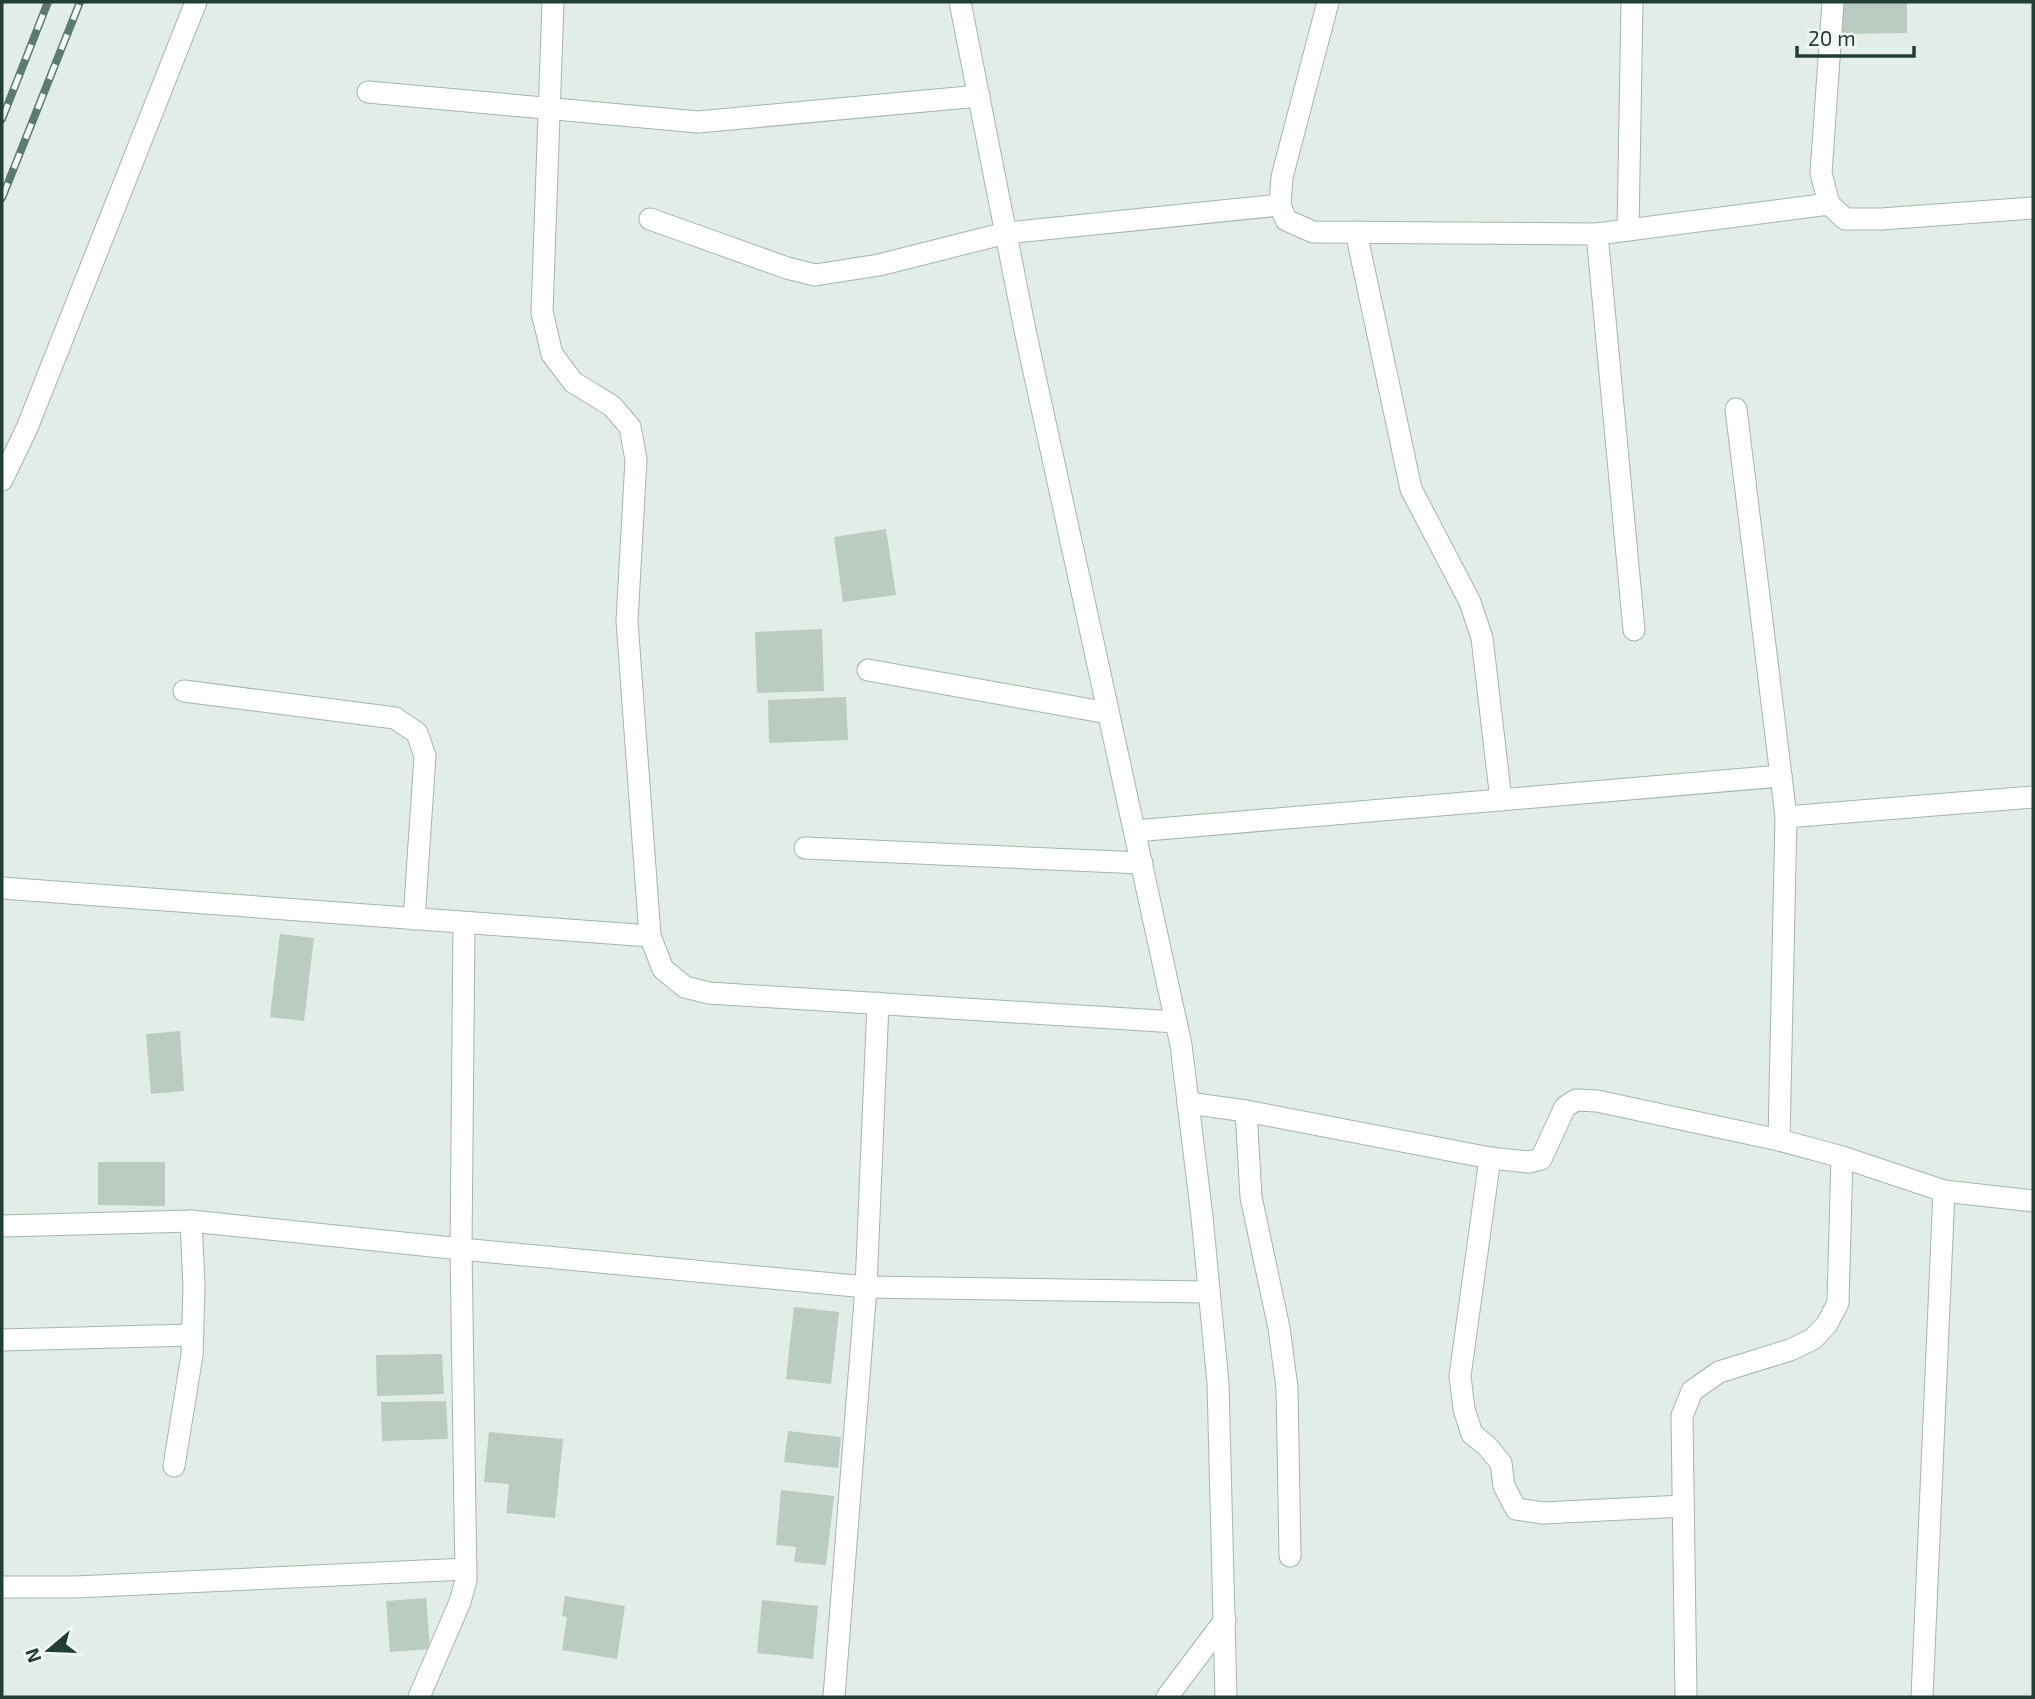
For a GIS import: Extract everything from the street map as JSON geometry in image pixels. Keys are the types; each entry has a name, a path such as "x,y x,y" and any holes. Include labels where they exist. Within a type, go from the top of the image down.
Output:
{"street":[{"path":"2,480 27,428 196,2"},
{"path":"553,2 542,312 552,354 573,382 612,406 630,427 636,460 627,621 650,936 663,969 685,987 709,993 1176,1022"},
{"path":"960,2 1029,349 1181,1045 1217,1383 1226,1697"},
{"path":"1328,2 1282,177 1280,205 1286,220 1313,232 1597,234 1829,204"},
{"path":"1628,230 1632,2"},
{"path":"1833,2 1821,173 1829,204 1845,219 1881,219 2033,208"},
{"path":"368,92 698,122 979,96"},
{"path":"649,219 787,268 815,275 879,265 1006,233 1280,205"},
{"path":"1356,232 1412,489 1470,602 1482,638 1501,800"},
{"path":"1597,234 1634,630"},
{"path":"1736,409 1786,817 1779,1140"},
{"path":"867,670 1108,713"},
{"path":"184,691 395,718 417,733 425,756 414,919"},
{"path":"1135,831 1781,776"},
{"path":"1786,817 2033,797"},
{"path":"805,848 1142,863"},
{"path":"2,888 650,936"},
{"path":"419,1697 460,1602 466,1580 461,1249 464,923"},
{"path":"834,1697 866,1287 878,1003"},
{"path":"1188,1103 1245,1111 1490,1158 1529,1162 1541,1159 1565,1107 1576,1100 1597,1101 1779,1140 1842,1157 1944,1191 2033,1201"},
{"path":"1245,1111 1251,1197 1279,1328 1287,1388 1290,1556"},
{"path":"1686,1697 1682,1416 1692,1391 1719,1372 1790,1350 1813,1339 1827,1324 1838,1303 1842,1157"},
{"path":"1490,1158 1460,1376 1464,1409 1472,1434 1487,1446 1501,1463 1504,1486 1517,1509 1543,1513 1683,1507"},
{"path":"1922,1697 1944,1191"},
{"path":"174,1466 192,1355 191,1221"},
{"path":"2,1226 191,1221 866,1287 1209,1292"},
{"path":"2,1340 193,1335"},
{"path":"2,1587 45,1588 466,1569"},
{"path":"1167,1697 1225,1620"}],"building":[{"path":"1837,2 1907,2 1907,33 1837,34"},
{"path":"886,529 896,595 843,602 834,537"},
{"path":"822,629 824,691 757,693 755,632"},
{"path":"846,697 848,740 769,743 768,700"},
{"path":"280,934 314,938 304,1021 270,1017"},
{"path":"180,1031 184,1091 151,1094 146,1034"},
{"path":"98,1162 165,1162 165,1206 98,1205"},
{"path":"794,1307 839,1312 831,1384 786,1379"},
{"path":"442,1354 444,1394 377,1396 376,1355"},
{"path":"446,1401 448,1439 382,1441 381,1402"},
{"path":"788,1431 841,1437 838,1468 784,1462"},
{"path":"489,1432 563,1439 555,1518 506,1513 509,1484 484,1482"},
{"path":"781,1490 834,1496 826,1565 794,1562 796,1547 776,1545"},
{"path":"565,1596 625,1606 617,1659 562,1650 567,1617 562,1616"},
{"path":"426,1598 430,1649 390,1652 386,1601"},
{"path":"762,1600 818,1606 813,1659 757,1653"}],"railway":[{"path":"2,119 48,2"},
{"path":"2,198 80,2"}]}
